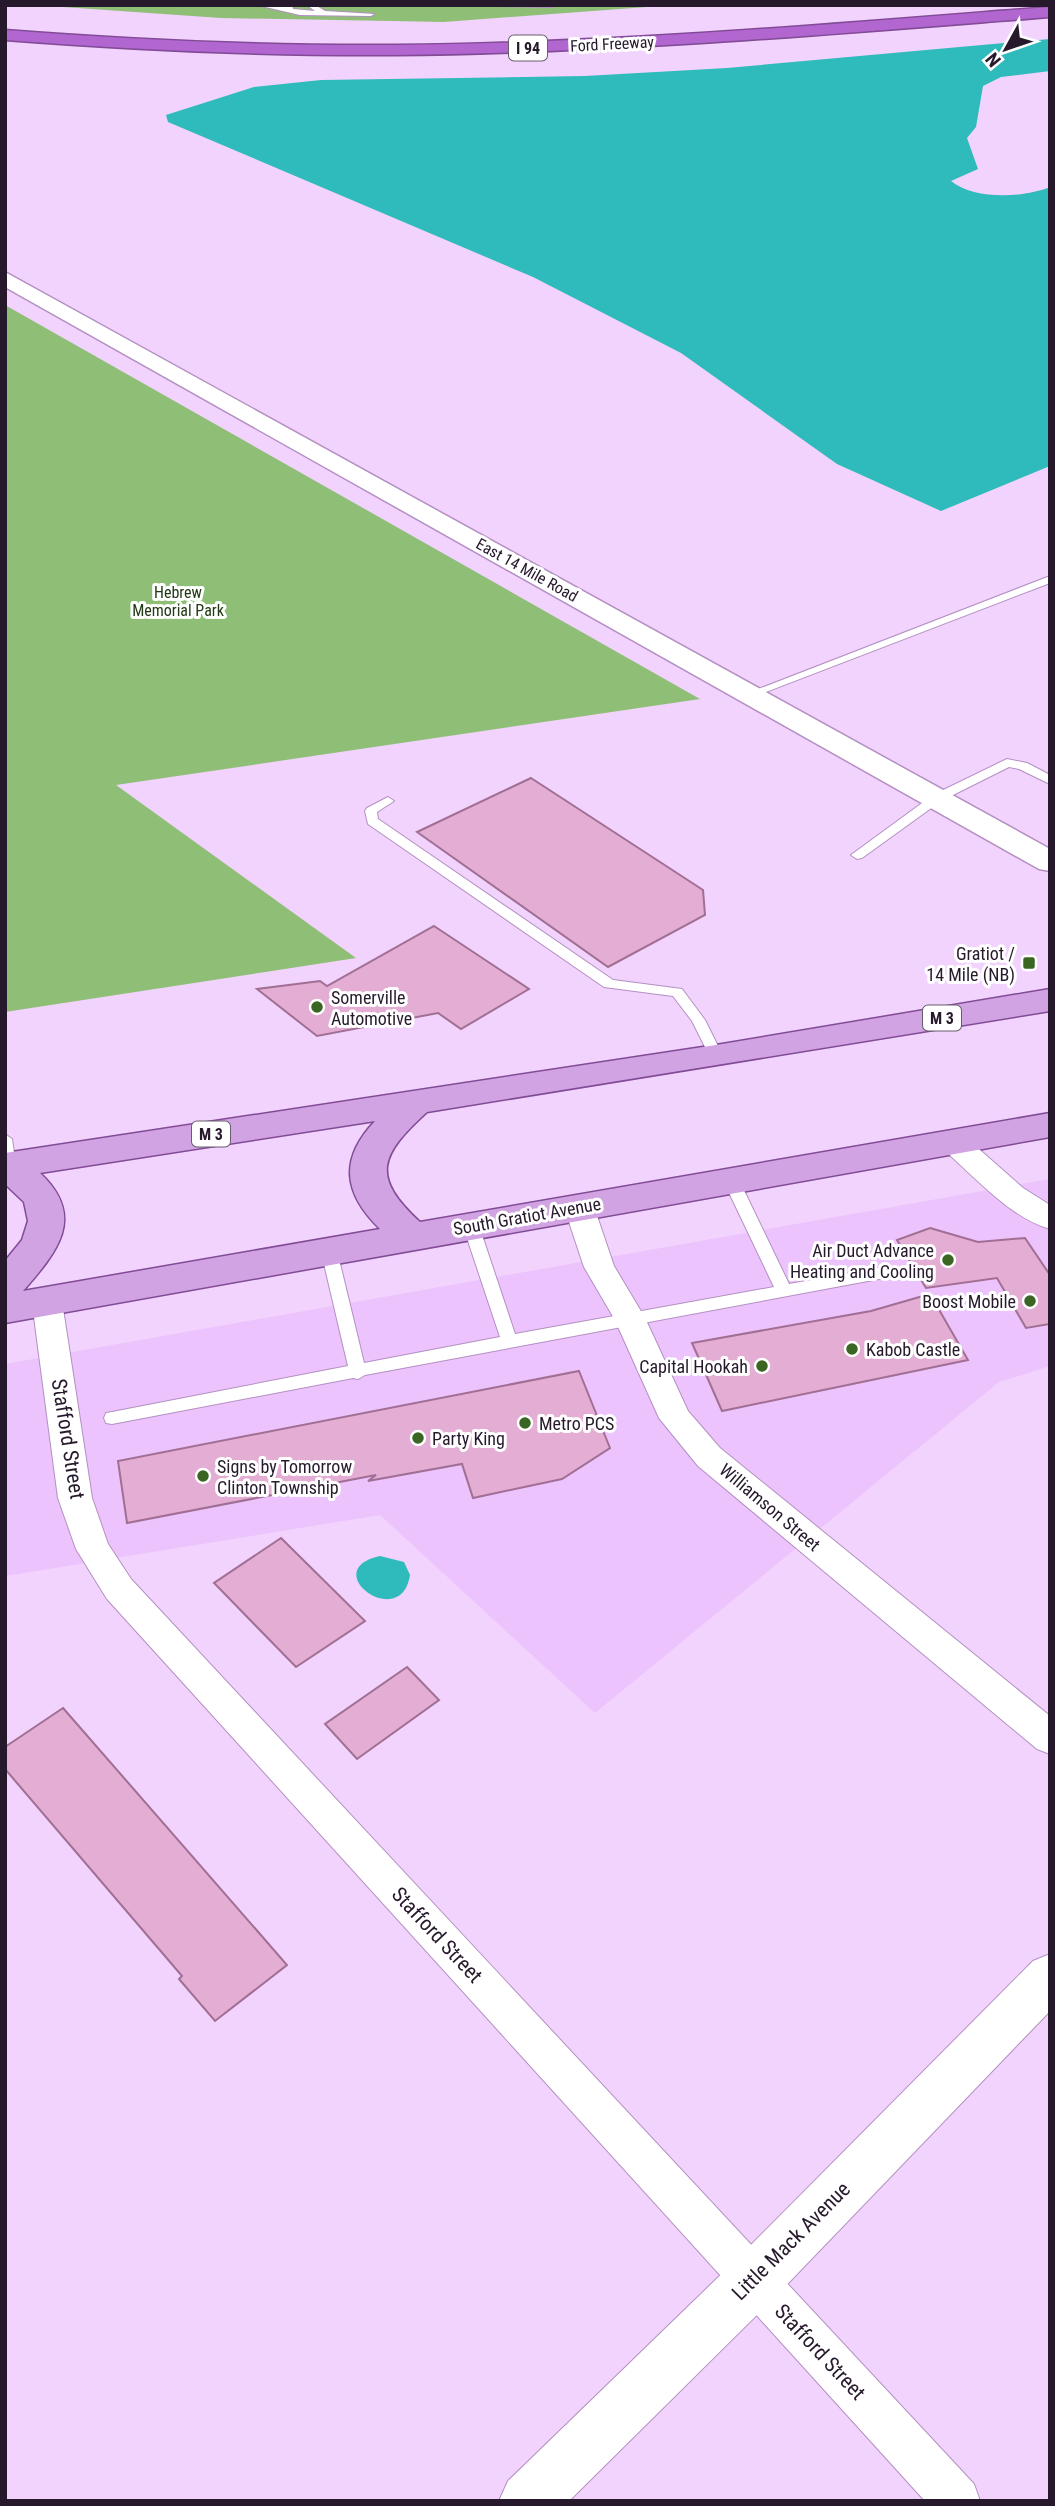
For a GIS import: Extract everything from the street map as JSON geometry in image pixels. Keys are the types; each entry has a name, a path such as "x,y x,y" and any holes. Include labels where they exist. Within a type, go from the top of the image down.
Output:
{"highway":[{"name":"Ford Freeway","path":"5,19 225,32 441,35 610,29 951,5"},
{"name":"Ford Freeway","path":"5,34 221,47 503,49 668,41 1050,12"}],"main road":[{"name":"East 14 Mile Road","path":"5,278 1050,862"},
{"name":"M 3","path":"6,1157 417,1102 716,1056 1050,1000"},
{"path":"411,1236 388,1217 373,1196 364,1172 370,1151 387,1127 417,1102"},
{"name":"South Gratiot Avenue","path":"5,1309 1050,1125"},
{"path":"5,1287 44,1236 48,1216 40,1197 6,1157"}],"street":[{"path":"953,1142 1013,1195 1050,1219"},
{"name":"Williamson Street","path":"579,1207 598,1267 630,1318 675,1418 709,1457 1050,1738"},
{"name":"Stafford Street","path":"47,1302 75,1498 93,1549 119,1589 957,2501"},
{"name":"Little Mack Avenue","path":"528,2501 754,2280 1050,1977"}],"lane":[{"path":"260,5 303,5"},
{"path":"310,5 324,13"},
{"path":"438,5 553,5"},
{"path":"281,7 300,13 371,14"},
{"path":"750,695 1050,579"},
{"path":"857,855 937,799 1007,763 1023,766 1050,780"},
{"path":"388,801 371,811 372,821 608,984 677,992 698,1020 716,1056"},
{"path":"731,1180 784,1291"},
{"path":"471,1226 510,1343"},
{"path":"328,1251 358,1373"},
{"path":"112,1418 358,1373 630,1318 878,1274"}],"shaded area":[{"path":"1050,39 1050,71 1001,77 983,86 976,127 967,138 978,169 951,181 972,191 999,195 1039,191 1050,187 1050,466 941,511 837,464 681,353 533,277 168,122 166,115 254,87 321,80 585,76 727,68"},
{"path":"1050,1179 1050,1366 999,1382 595,1713 380,1515 5,1576 5,1364"},
{"path":"380,1556 404,1562 410,1575 404,1591 393,1598 380,1598 359,1583 356,1573 363,1563"}],"green space":[{"path":"34,5 674,5 444,22 221,18"},
{"name":"Hebrew Memorial Park","path":"5,305 700,699 116,785 356,958 5,1012"}],"building":[{"path":"531,778 703,890 705,915 608,967 417,832"},
{"path":"434,926 529,989 461,1029 438,1013 317,1036 257,989 320,981 327,986"},
{"path":"930,1228 978,1242 1025,1238 1050,1275 1050,1324 1026,1328 997,1278 926,1288 897,1240"},
{"path":"930,1294 968,1360 722,1411 692,1343 871,1311"},
{"path":"579,1371 610,1448 562,1479 473,1498 462,1464 368,1481 376,1475 127,1523 118,1461"},
{"path":"281,1538 365,1621 296,1667 214,1583"},
{"path":"407,1667 439,1700 357,1759 325,1724"},
{"path":"63,1708 287,1965 215,2021 179,1979 182,1976 5,1769 5,1747"}],"place":[{"name":"Gratiot / 14 Mile (NB)","path":"1029,963"},
{"name":"Somerville Automotive","path":"317,1007"},
{"name":"Air Duct Advance Heating and Cooling","path":"948,1260"},
{"name":"Boost Mobile","path":"1030,1301"},
{"name":"Kabob Castle","path":"852,1349"},
{"name":"Capital Hookah","path":"762,1366"},
{"name":"Metro PCS","path":"525,1423"},
{"name":"Party King","path":"418,1438"},
{"name":"Signs by Tomorrow Clinton Township","path":"203,1476"}]}
